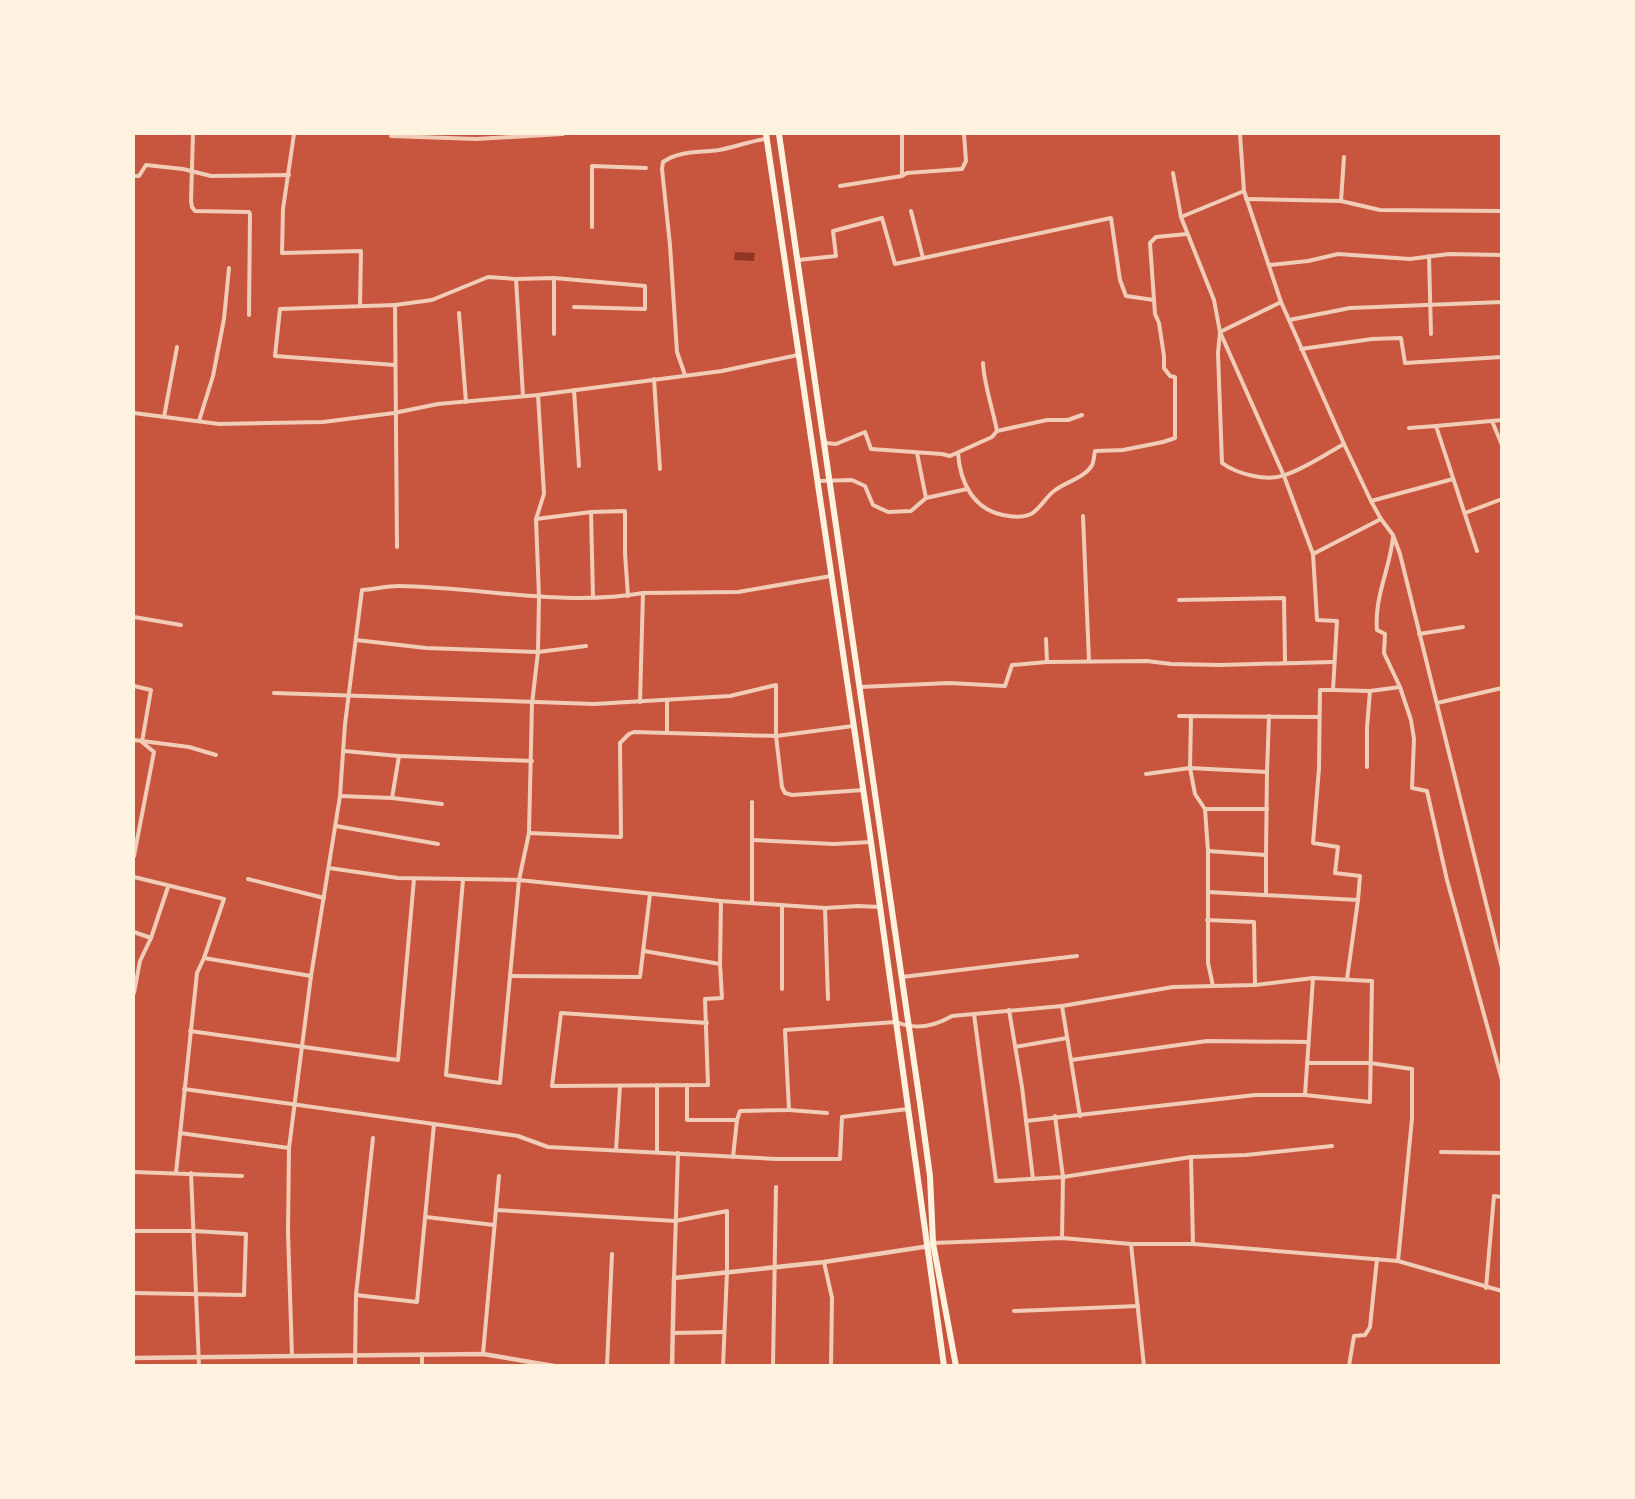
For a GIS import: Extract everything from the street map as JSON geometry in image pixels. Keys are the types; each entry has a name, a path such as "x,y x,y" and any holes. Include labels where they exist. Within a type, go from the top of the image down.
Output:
{"highway":[{"path":"779,134 930,1176 930,1245 956,1365"},
{"path":"766,136 871,842 908,1109 930,1245 944,1365"}],"street":[{"path":"193,134 192,207 195,211 247,212 250,214 249,315"},
{"path":"294,134 283,209 282,252 361,251 360,306"},
{"path":"391,136 563,134"},
{"path":"902,134 902,176"},
{"path":"840,186 902,176 907,172 962,169 966,161 964,134"},
{"path":"1240,134 1244,191 1281,302 1371,501 1394,534 1502,968"},
{"path":"685,375 677,352 663,162 684,154 717,150 766,136"},
{"path":"1341,201 1344,157"},
{"path":"134,176 139,176 146,165 211,176 289,175"},
{"path":"592,227 592,166 646,168"},
{"path":"1173,172 1181,216 1214,300 1221,332 1284,476 1313,554 1317,620 1337,621 1333,690"},
{"path":"1181,216 1244,191"},
{"path":"1246,199 1341,201 1380,210 1502,211"},
{"path":"911,211 923,258"},
{"path":"797,260 836,256 833,231 882,218 895,264 1111,218 1120,280 1126,296 1154,300"},
{"path":"958,453 960,468 968,489 980,505 998,514 1016,517 1031,513 1055,490 1084,473 1092,465 1095,451 1123,450 1175,438 1175,377 1170,376 1164,368 1159,323 1155,314 1150,243 1156,237 1187,234"},
{"path":"1269,265 1308,261 1338,254 1410,259 1449,254 1502,255"},
{"path":"1429,256 1431,334"},
{"path":"199,421 213,376 224,319 229,268"},
{"path":"395,365 275,356 280,309 395,305 432,300 488,277 554,278 645,286 645,309 574,307"},
{"path":"554,278 554,334"},
{"path":"516,279 523,396"},
{"path":"1221,332 1281,302"},
{"path":"1289,320 1350,308 1502,302"},
{"path":"395,305 394,413 397,547"},
{"path":"459,313 465,402"},
{"path":"1221,332 1218,353 1222,463 1232,470 1253,476 1284,476 1344,444"},
{"path":"1301,349 1372,339 1401,338 1405,363 1502,357"},
{"path":"164,417 177,347"},
{"path":"134,413 219,424 323,422 394,413 438,404 538,395 722,371 798,355"},
{"path":"982,363 997,431"},
{"path":"654,379 660,469"},
{"path":"574,390 579,466"},
{"path":"463,880 446,1075 500,1083 519,880 529,833 532,704 538,652 539,597 536,519 544,494 538,395"},
{"path":"822,436 826,442 836,444 865,432 871,449 950,456 992,437 997,431 1047,420 1068,420 1082,415"},
{"path":"1409,428 1502,420"},
{"path":"1492,421 1502,445"},
{"path":"1436,426 1477,551"},
{"path":"917,453 926,498"},
{"path":"1371,501 1453,479"},
{"path":"816,481 852,480 866,486 873,504 888,512 911,511 926,498 968,489"},
{"path":"1465,513 1502,499"},
{"path":"536,519 591,512 625,511 628,596"},
{"path":"591,512 593,597"},
{"path":"1083,516 1089,661"},
{"path":"1313,554 1382,519"},
{"path":"1394,534 1391,557 1383,576 1376,616 1377,630 1385,634 1384,653 1400,687 1411,720 1414,739 1412,788 1427,791 1447,880 1502,1080"},
{"path":"292,1356 288,1232 289,1148 311,976 340,796 345,724 363,590 398,586 539,597 628,596 643,593 738,592 831,576"},
{"path":"640,702 643,593"},
{"path":"1179,600 1284,598 1285,662"},
{"path":"134,617 181,625"},
{"path":"1419,634 1463,627"},
{"path":"1046,639 1047,662"},
{"path":"356,640 426,648 538,652 586,646"},
{"path":"859,687 949,683 1005,686 1012,665 1047,662 1147,661 1220,665 1333,662"},
{"path":"274,693 532,704 594,704 730,696 776,685 776,736 782,787 785,793 792,795 863,790"},
{"path":"134,686 151,690 142,742"},
{"path":"1347,980 1360,876 1335,873 1338,847 1313,843 1319,768 1320,690 1370,691 1400,687"},
{"path":"1437,703 1502,688"},
{"path":"1367,767 1370,691"},
{"path":"667,732 668,700"},
{"path":"1179,716 1320,717"},
{"path":"1191,716 1190,768 1195,794 1205,809 1208,851 1206,920 1208,963 1213,986"},
{"path":"1266,894 1269,716"},
{"path":"529,833 621,837 620,743 634,732 776,736 853,726"},
{"path":"134,740 189,747 216,755"},
{"path":"134,856 154,752 142,742"},
{"path":"344,751 399,756 532,761"},
{"path":"392,798 399,756"},
{"path":"1146,774 1190,768 1267,772"},
{"path":"340,796 392,798 442,804"},
{"path":"752,802 752,903"},
{"path":"1205,809 1267,809"},
{"path":"336,826 438,844"},
{"path":"753,840 834,844 871,842"},
{"path":"1208,851 1266,855"},
{"path":"329,868 414,879 519,880 721,901 825,908 880,907"},
{"path":"134,878 224,899 197,973 176,1173"},
{"path":"248,879 324,898"},
{"path":"190,1031 398,1060 414,879"},
{"path":"134,993 140,961 151,938 168,886"},
{"path":"1208,892 1358,900"},
{"path":"510,976 640,977 650,894"},
{"path":"706,1023 561,1013 552,1086 708,1085 706,1023 705,999 722,998 721,901"},
{"path":"782,989 783,905"},
{"path":"825,908 828,999"},
{"path":"1206,920 1254,922 1255,985"},
{"path":"134,932 151,938"},
{"path":"644,951 720,964"},
{"path":"902,977 1077,956"},
{"path":"204,958 311,976"},
{"path":"1305,1095 1313,978"},
{"path":"789,1110 785,1030 896,1022 909,1027 940,1023 952,1016 1062,1006 1173,987 1255,985 1313,978 1372,981 1370,1102 1305,1095 1255,1095 1026,1121"},
{"path":"1062,1006 1080,1116"},
{"path":"1009,1010 1023,1087 1032,1179"},
{"path":"974,1014 996,1181 1063,1177 1191,1157 1246,1155 1332,1146"},
{"path":"1015,1047 1067,1038"},
{"path":"1071,1060 1207,1041 1308,1042"},
{"path":"1307,1063 1370,1064 1412,1069 1412,1119 1398,1261"},
{"path":"657,1085 657,1152"},
{"path":"687,1085 687,1120 737,1120"},
{"path":"616,1150 620,1086"},
{"path":"184,1089 518,1136 548,1147 777,1160 840,1159 842,1117 908,1109"},
{"path":"733,1156 740,1111 789,1110 827,1113"},
{"path":"1055,1116 1063,1177 1062,1238"},
{"path":"356,1295 417,1302 434,1124"},
{"path":"179,1133 289,1148"},
{"path":"355,1365 356,1295 374,1138"},
{"path":"1441,1152 1502,1153"},
{"path":"672,1365 678,1153"},
{"path":"1191,1157 1193,1244"},
{"path":"134,1172 242,1176"},
{"path":"191,1173 199,1365"},
{"path":"483,1354 499,1176"},
{"path":"773,1365 776,1187"},
{"path":"1486,1288 1494,1196 1502,1197"},
{"path":"496,1210 675,1221 727,1211 723,1365"},
{"path":"426,1217 494,1225"},
{"path":"134,1232 194,1231 246,1234 244,1295 196,1292 134,1293"},
{"path":"674,1278 824,1262 930,1245 1062,1238 1131,1244 1193,1244 1398,1261 1502,1291"},
{"path":"1131,1244 1144,1365"},
{"path":"607,1365 612,1254"},
{"path":"1349,1365 1354,1335 1365,1335 1370,1327 1377,1259"},
{"path":"824,1262 832,1298 831,1365"},
{"path":"1014,1311 1138,1306"},
{"path":"673,1333 724,1332"},
{"path":"422,1354 422,1365"},
{"path":"134,1358 483,1354 554,1365"}],"shaded area":[{"path":"735,252 755,253 754,261 734,260"}]}
